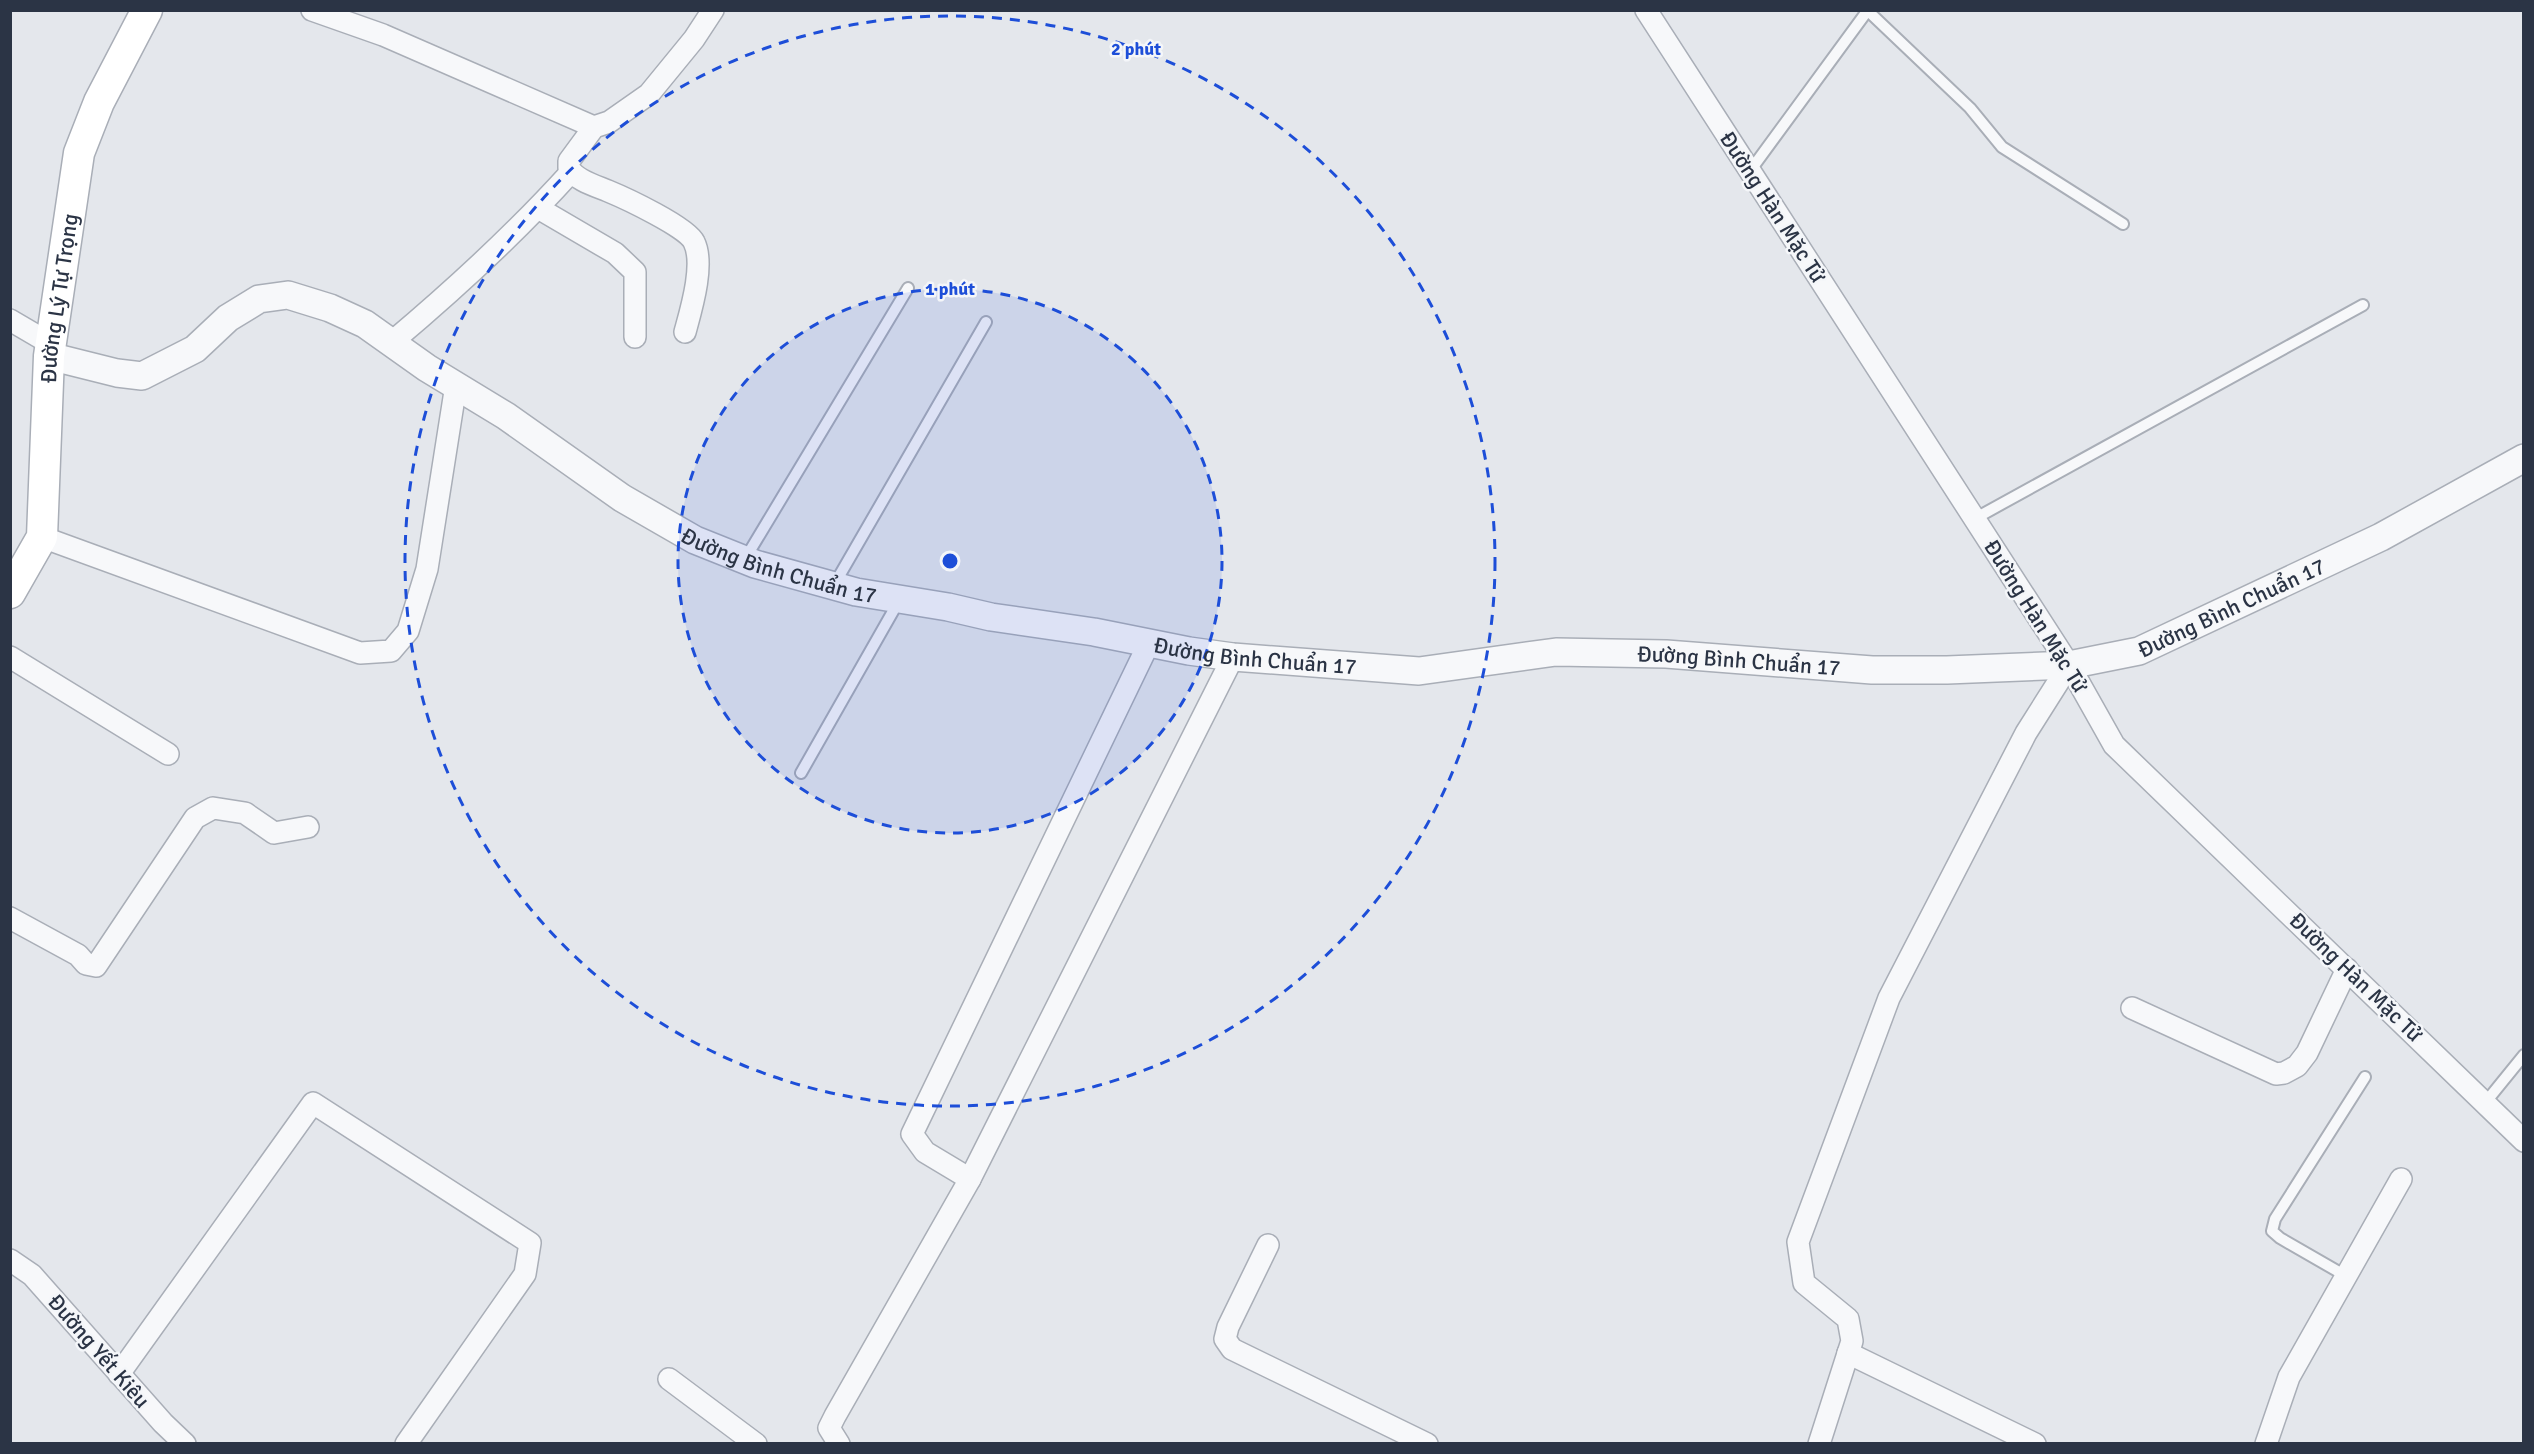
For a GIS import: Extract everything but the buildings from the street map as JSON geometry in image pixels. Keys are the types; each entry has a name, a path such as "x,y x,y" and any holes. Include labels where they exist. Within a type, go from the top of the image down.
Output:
{"main road":[{"name":"Đường Lý Tự Trọng","path":"10,592 42,537 50,350 79,153 99,102 147,10"}],"street":[{"path":"312,10 383,35 594,127"},
{"path":"571,172 569,161 594,127 617,117 649,93 694,39 713,10"},
{"name":"Đường Hàn Mặc Tử","path":"1646,10 2069,665 2114,745 2523,1141"},
{"path":"392,342 454,289 538,208 571,172"},
{"path":"571,172 685,231 694,242 698,267 694,297 685,332"},
{"path":"538,208 615,253 635,272 634,338"},
{"name":"Đường Bình Chuẩn 17","path":"50,350 117,373 142,376 195,349 228,318 260,299 288,295 330,308 365,324 506,416 639,508 695,540 744,559 834,585 991,617 1045,624 1233,657 1419,671 1556,652 1677,655 1872,670 1947,670 2069,665 2139,651 2381,537 2523,458"},
{"path":"10,320 50,350"},
{"path":"42,537 360,653 390,651 408,631 427,569 456,385"},
{"path":"970,1179 925,1152 912,1134 1149,643"},
{"path":"10,657 168,754"},
{"path":"839,1443 829,1428 835,1416 970,1179 1233,657"},
{"path":"1819,1443 1852,1341 1848,1319 1804,1283 1798,1242 1834,1140 1889,998 2026,734 2069,665"},
{"path":"10,918 78,955 86,964 96,966 195,818 213,808 244,813 274,832 308,827"},
{"path":"2132,1008 2276,1074 2297,1066 2307,1053 2347,969"},
{"path":"119,1374 313,1103 530,1243 525,1274 406,1443"},
{"path":"2266,1443 2289,1377 2402,1179"},
{"path":"1268,1245 1228,1327 1225,1339 1232,1349 1427,1443"},
{"name":"Đường Yết Kiêu","path":"10,1260 32,1275 181,1442"},
{"path":"1848,1353 2035,1443"},
{"path":"669,1379 756,1443"}],"lane":[{"path":"1750,171 1868,10 1970,108 2002,147 2123,224"},
{"path":"744,559 908,288"},
{"path":"1974,519 2363,304"},
{"path":"834,585 986,322"},
{"path":"801,773 900,599"},
{"path":"2485,1103 2523,1055"},
{"path":"2346,1276 2280,1238 2272,1231 2275,1219 2365,1077"}]}
